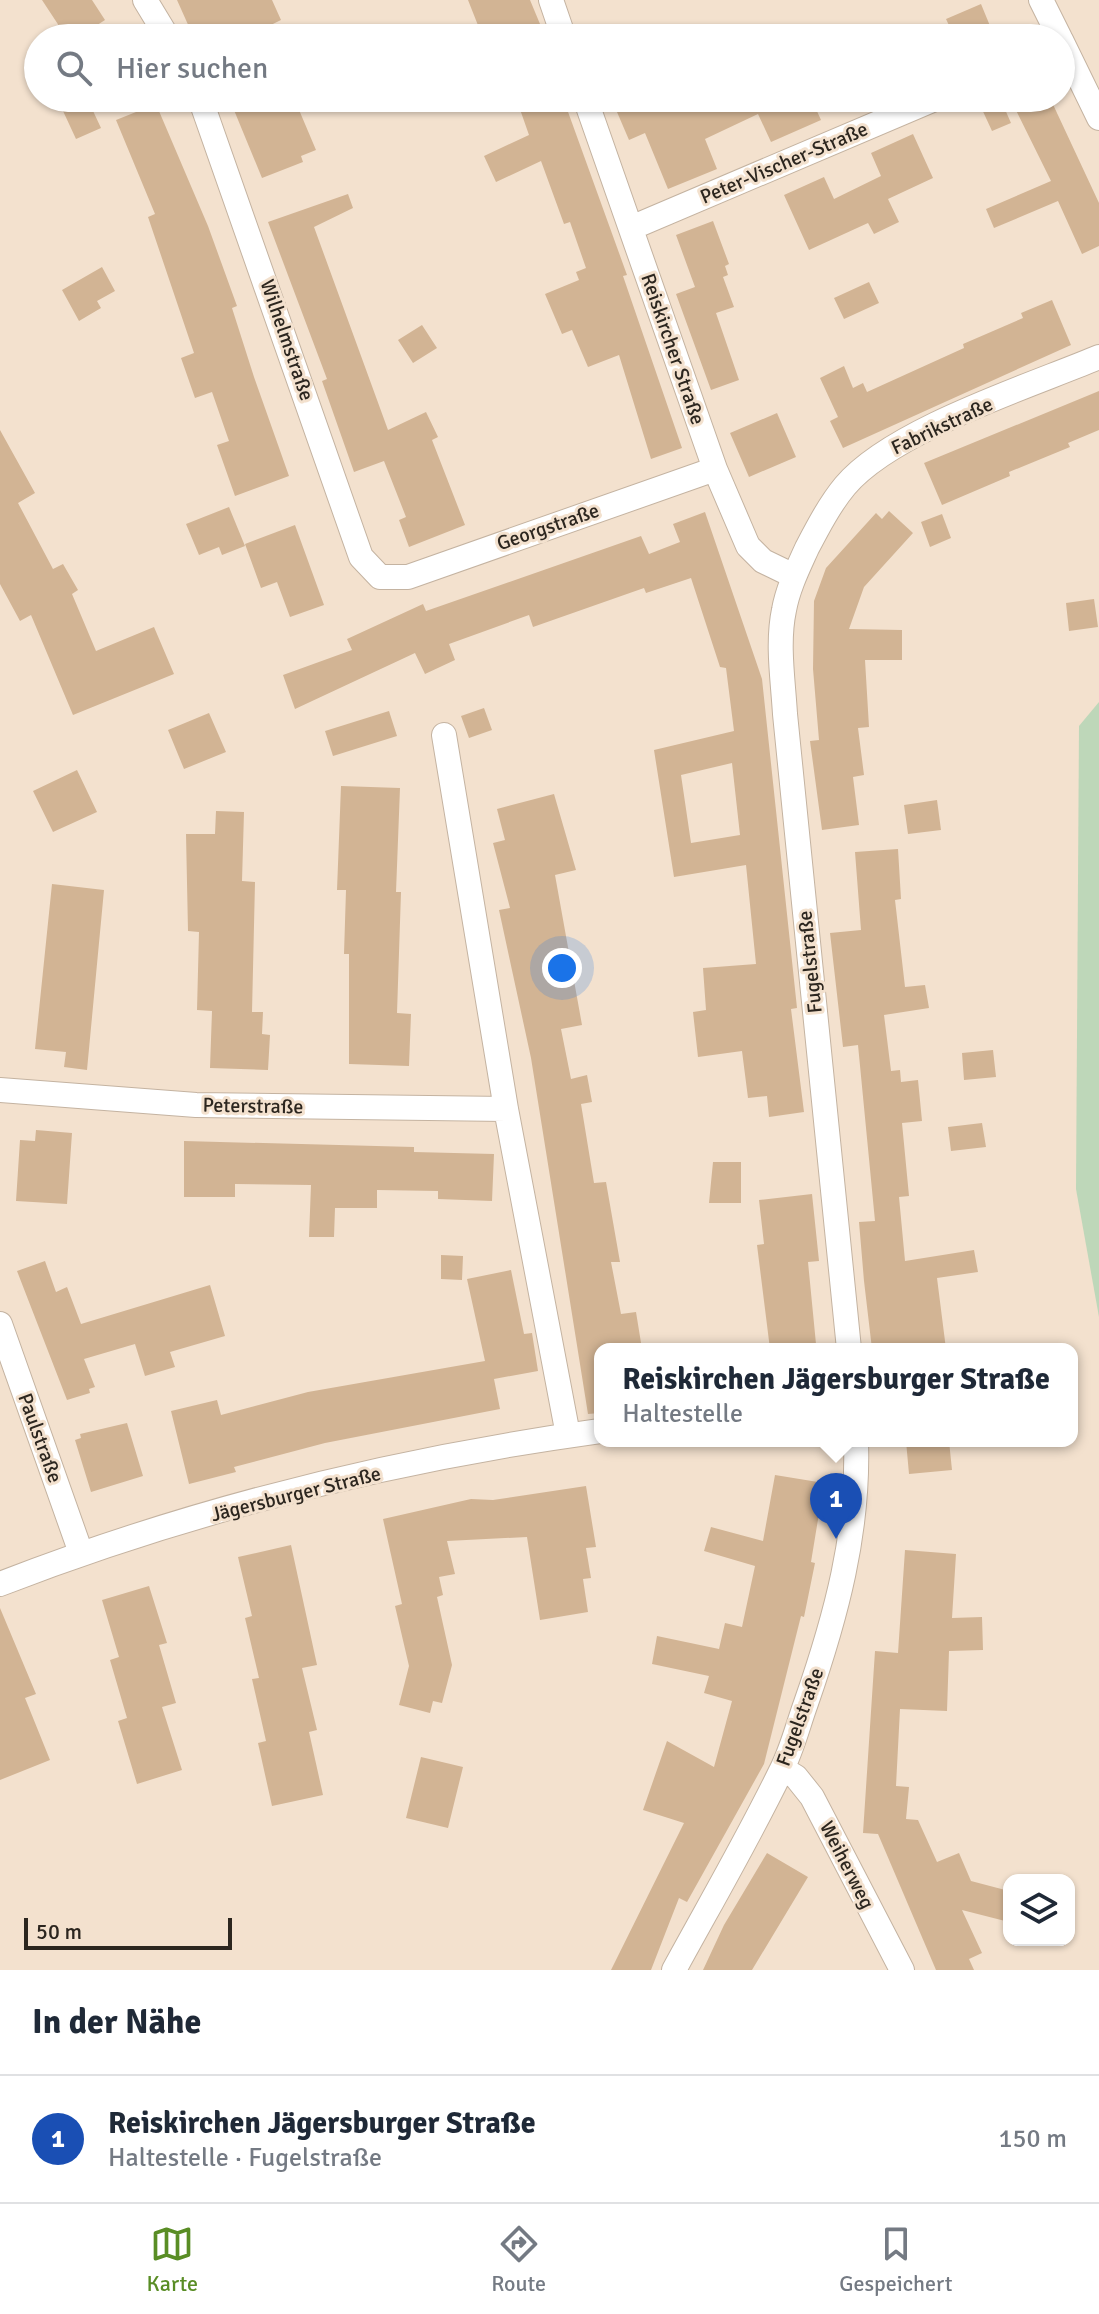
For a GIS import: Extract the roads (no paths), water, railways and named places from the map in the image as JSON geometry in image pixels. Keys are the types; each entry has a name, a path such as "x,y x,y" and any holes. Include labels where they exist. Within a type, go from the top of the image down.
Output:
{"street":[{"path":"145,0 160,24"},
{"path":"551,0 559,24"},
{"path":"1041,0 1052,24"},
{"path":"1075,70 1099,118"},
{"name":"Wilhelmstraße","path":"205,112 361,557 380,577"},
{"name":"Reiskircher Straße","path":"590,112 715,469 748,546 763,561 794,576"},
{"name":"Peter-Vischer-Straße","path":"631,228 904,112"},
{"name":"Fabrikstraße","path":"794,576 829,509 846,484 889,449 937,425 1099,357"},
{"name":"Georgstraße","path":"380,577 408,577 715,469"},
{"name":"Fugelstraße","path":"794,576 783,611 785,714 848,1343"},
{"path":"444,735 506,1109 568,1435"},
{"name":"Peterstraße","path":"0,1090 196,1105 506,1109"},
{"name":"Paulstraße","path":"0,1324 81,1553"},
{"name":"Jägersburger Straße","path":"0,1584 81,1553 354,1478 594,1432"},
{"name":"Fugelstraße","path":"674,1970 783,1769 835,1615 855,1512 856,1447"},
{"name":"Weiherweg","path":"783,1769 796,1777 812,1797 902,1970"}],"place":[{"name":"Reiskirchen Jägersburger Straße","path":"836,1539"}]}
